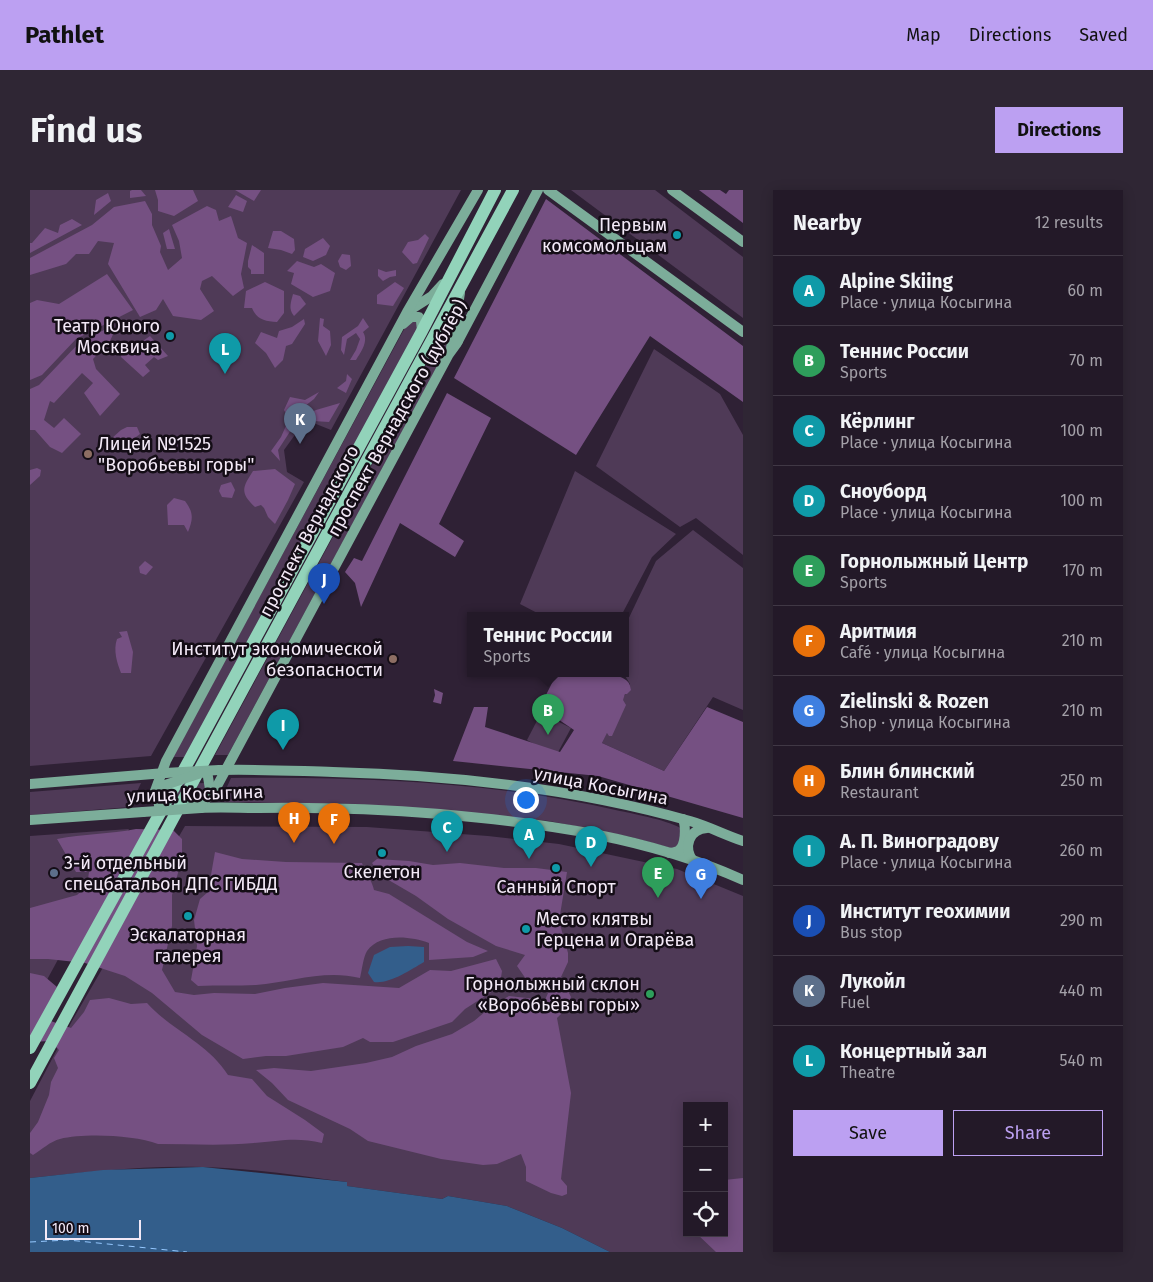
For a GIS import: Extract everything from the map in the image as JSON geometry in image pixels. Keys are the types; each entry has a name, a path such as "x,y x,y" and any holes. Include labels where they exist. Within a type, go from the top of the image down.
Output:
{"main road":[{"path":"160,811 156,804 155,791 162,774 407,312 478,190"},
{"name":"проспект Вернадского","path":"30,1048 186,766 422,331 495,190"},
{"name":"проспект Вернадского","path":"30,1083 513,190"},
{"name":"проспект Вернадского (дублёр)","path":"187,809 206,798 216,788 222,770 449,354 457,343 538,190"},
{"path":"548,190 743,332"},
{"path":"672,190 743,242"},
{"path":"468,210 473,233"},
{"path":"407,312 432,296 449,278"},
{"path":"457,343 458,305 463,283"},
{"path":"432,340 447,326 478,304"},
{"path":"400,327 411,317 419,317 422,331"},
{"path":"432,340 445,333 449,334 452,342 449,354"},
{"name":"улица Косыгина","path":"30,784 222,770 382,773 456,779 577,794 682,820 743,841"},
{"path":"160,811 157,794 162,786 207,771 206,798"},
{"name":"улица Косыгина","path":"206,798 314,807 468,816 570,829 625,840 693,861 743,880"},
{"name":"улица Косыгина","path":"30,820 187,809"},
{"path":"669,853 677,852 680,848 686,832 686,826 682,820"},
{"path":"693,861 688,854 688,848 693,834 700,828 708,828"}],"shaded area":[{"path":"30,190 461,190 331,430 316,424 297,432 284,450 287,472 304,482 151,756 30,766"},
{"path":"141,190 146,196 130,198 130,191"},
{"path":"155,190 193,190 198,201 174,216 158,211 158,200"},
{"path":"235,190 261,190 254,201"},
{"path":"571,190 655,190 743,257 743,318"},
{"path":"699,190 720,190 726,194 729,190 743,190 743,223"},
{"path":"108,193 111,201 94,215 96,200"},
{"path":"236,195 247,201 243,212 228,207"},
{"path":"546,199 743,346 743,402 650,336 576,455 454,378"},
{"path":"145,201 152,214 152,225 161,246 160,252 168,270 182,258 179,241 172,225 207,206 216,210 219,221 231,216 238,238 247,243 241,274 244,288 233,296 212,276 202,281 200,289 214,311 201,320 173,316 163,299 156,310 140,317 108,264 114,243 98,241 89,254 76,254 66,264 30,275 30,258 92,225 114,207"},
{"path":"72,219 82,225 30,253 30,243 45,228 58,233 60,225"},
{"path":"169,229 175,249 167,249 163,233"},
{"path":"273,231 281,231 294,239 295,250 292,254 268,248"},
{"path":"425,234 429,238 417,263 413,264 402,252 408,242 418,240"},
{"path":"323,238 330,246 326,255 313,261 303,257 305,249"},
{"path":"252,245 264,253 264,274 251,274 251,270 248,267"},
{"path":"342,254 350,255 351,266 346,270 340,267 338,261"},
{"path":"297,261 314,267 321,264 335,273 330,291 313,297 291,284 294,273 287,271"},
{"path":"378,269 386,272 396,270 396,276 383,281 378,276"},
{"path":"107,274 133,310 76,339 42,375 30,380 30,303 37,300 59,304"},
{"path":"265,282 284,291 284,313 277,322 262,319 256,315 252,308 244,308 246,291"},
{"path":"395,282 404,288 393,306 377,304 377,295"},
{"path":"293,294 300,296 306,304 294,316 291,308"},
{"path":"320,318 324,319 323,326 330,331 331,345 326,356 318,341"},
{"path":"363,318 369,327 363,332 365,335 364,346 356,360 350,360 360,339 356,333 347,339 344,355 341,350 342,337 358,326"},
{"path":"304,319 305,324 292,344 286,346 283,360 275,368 266,353 255,343 261,332 277,338 279,331 292,327"},
{"path":"414,320 420,326 186,757 173,757 408,322"},
{"path":"106,329 115,330 110,341 93,359 96,369 120,394 100,416 84,393 93,383 82,373 54,403 50,401 44,420 54,428 64,418 81,434 62,453 50,447 35,430 30,430 30,389 39,385 80,342"},
{"path":"150,336 168,356 158,360 154,357 145,365 150,371 143,377 121,357 122,347 133,348"},
{"path":"441,337 448,339 447,348 228,755 215,755"},
{"path":"654,349 720,394 743,435 743,555 696,518 680,527 596,466"},
{"path":"347,374 352,379 346,393 337,388 346,381"},
{"path":"319,392 314,399 296,413 299,418 316,410 340,403 329,422 313,421 293,427 278,450 280,461 271,451 281,437 289,419 284,410 290,397 305,400"},
{"path":"447,393 491,418 439,524 464,541 455,557 400,523 361,607 355,583 345,572 354,558 362,561"},
{"path":"127,427 137,427 140,434 124,446 115,448 110,443 111,439"},
{"path":"37,468 41,470 40,476 30,485 30,470"},
{"path":"275,469 295,484 275,524 261,505 255,507 250,502 244,489 253,471"},
{"path":"575,471 676,534 652,557 623,612 535,612 520,604"},
{"path":"231,482 235,490 232,498 222,497 219,491 221,485"},
{"path":"174,498 185,501 190,509 192,520 188,532 184,525 168,525 167,505"},
{"path":"693,530 743,568 743,710 713,697 664,771 602,743 630,684 626,677 629,677 629,618 656,561"},
{"path":"145,561 153,567 146,575 140,573 139,567"},
{"path":"127,631 133,652 131,673 121,673 115,648 117,639 122,637 119,632"},
{"path":"553,677 619,677 627,681 631,690 625,694 623,700 626,705 612,736 609,736 607,733 602,743 664,771 707,707 743,722 743,818 598,776 453,761 474,707 488,707 485,727 560,752 574,730 540,707 554,679"},
{"path":"434,689 443,693 441,704 433,702"},
{"path":"541,713 571,728 556,756 527,740"},
{"path":"231,778 328,778 477,787 573,801 652,818 670,823 682,829 678,850 631,837 549,821 358,804 226,802 221,800"},
{"path":"141,783 130,807 30,815 30,792"},
{"path":"205,783 207,788 199,795 193,797 164,800 160,793 172,784"},
{"path":"185,826 367,827 488,836 559,844 677,869 743,896 743,1252 610,1252 562,1228 507,1206 448,1196 442,1199 347,1186 347,1182 257,1171 202,1167 159,1167 116,1169 30,1178 30,1101 72,1021"},
{"path":"129,829 30,1011 30,836"},
{"path":"136,829 173,830 182,839 182,858 172,895 172,926 162,970 175,992 194,995 214,993 255,994 323,983 399,988 430,970 451,971 496,959 502,971 500,984 490,993 465,1009 452,1022 393,1042 370,1042 363,1038 343,1047 286,1056 243,1059 202,1035 152,993 125,976 85,963 30,959 30,908 77,895 87,886 89,872 76,872 57,839"},
{"path":"215,852 242,859 286,862 362,863 374,890 389,894 467,942 488,951 473,957 429,960 429,943 404,938 387,939 373,945 367,951 360,978 321,975 256,985 198,986 191,980 197,946 194,920 200,899 208,892"},
{"path":"377,859 433,865 460,863 567,872 559,921 568,953 568,962 561,977 571,997 566,1009 557,1018 571,1093 561,1179 567,1186 567,1194 562,1196 551,1193 526,1181 526,1167 521,1154 497,1164 483,1165 441,1159 368,1141 350,1129 288,1100 256,1070 274,1068 311,1071 392,1057 416,1046 452,1034 509,996 545,1000 551,986 542,980 526,979 517,966 525,955 496,946 448,919 416,896 380,875 372,863"},
{"path":"30,973 44,976 57,987 42,1018 71,1028 84,1012 90,1000 109,998 131,1004 147,1003 167,1021 200,1045 220,1064 228,1075 252,1079 267,1096 324,1134 322,1143 296,1140 230,1144 158,1144 123,1137 82,1136 57,1140 33,1155 30,1153 30,1133 38,1122 49,1095 51,1082 58,1068 54,1058 59,1050 50,1041 30,1042"},
{"path":"743,1178 743,1252 716,1252 700,1237 728,1237 728,1180"}],"water":[{"path":"390,947 424,947 424,962 393,979 374,982 368,973 374,955"},
{"path":"203,1167 347,1182 347,1186 442,1199 448,1196 507,1206 562,1228 610,1252 30,1252 30,1178 103,1170"}],"ferry route":[{"path":"30,1242 68,1240 187,1252"}],"place":[{"name":"Первым комсомольцам","path":"677,235"},
{"name":"Театр Юного Москвича","path":"170,336"},
{"name":"Концертный зал","path":"225,374"},
{"name":"Лукойл","path":"300,444"},
{"name":"Лицей №1525 \"Воробьевы горы\"","path":"88,454"},
{"name":"Институт геохимии","path":"324,604"},
{"name":"Институт экономической безопасности","path":"393,659"},
{"name":"Теннис России","path":"548,735"},
{"name":"А. П. Виноградову","path":"283,750"},
{"name":"Блин блинский","path":"294,843"},
{"name":"Аритмия","path":"334,844"},
{"name":"Кёрлинг","path":"447,852"},
{"name":"Скелетон","path":"382,853"},
{"name":"Alpine Skiing","path":"529,859"},
{"name":"Сноуборд","path":"591,867"},
{"name":"Санный Спорт","path":"556,868"},
{"name":"3-й отдельный спецбатальон ДПС ГИБДД","path":"54,873"},
{"name":"Горнолыжный Центр","path":"658,898"},
{"name":"Zielinski & Rozen","path":"701,899"},
{"name":"Эскалаторная галерея","path":"188,916"},
{"name":"Место клятвы Герцена и Огарёва","path":"526,929"},
{"name":"Горнолыжный склон «Воробьёвы горы»","path":"650,994"}]}
